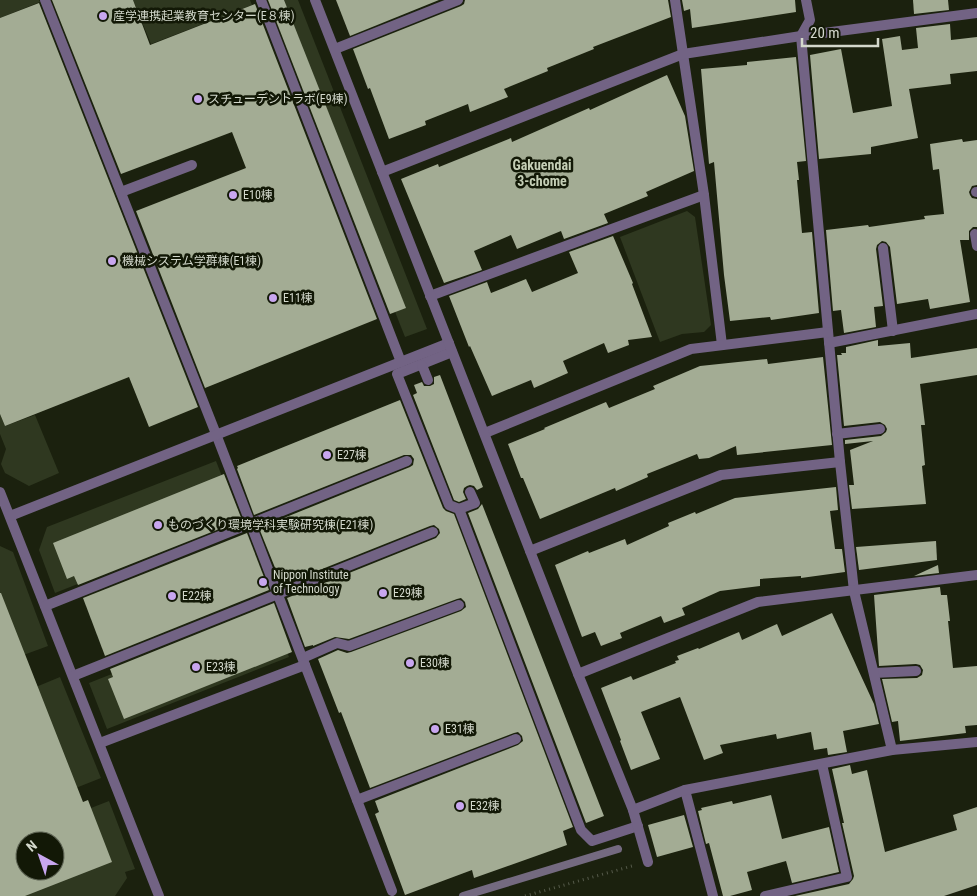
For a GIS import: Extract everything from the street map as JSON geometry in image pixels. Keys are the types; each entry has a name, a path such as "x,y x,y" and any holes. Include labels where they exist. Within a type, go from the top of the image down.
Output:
{"street":[{"path":"45,0 216,434 392,891"},
{"path":"261,0 401,362"},
{"path":"315,0 450,348 633,810 648,862"},
{"path":"334,49 458,0"},
{"path":"675,0 704,195 722,345"},
{"path":"806,0 810,20 801,36 837,434 854,591 892,750"},
{"path":"382,172 683,54 801,36 977,13"},
{"path":"121,192 192,165"},
{"path":"430,296 704,195"},
{"path":"975,234 977,246"},
{"path":"883,248 893,331"},
{"path":"829,344 977,314"},
{"path":"485,433 691,349 828,332"},
{"path":"10,516 401,362 450,348"},
{"path":"450,348 422,365 397,374 449,505 459,509 475,503 470,492"},
{"path":"422,365 428,380"},
{"path":"837,434 880,429"},
{"path":"45,606 406,461"},
{"path":"530,551 721,475 840,462"},
{"path":"0,492 159,896"},
{"path":"459,509 581,830 592,841 638,826"},
{"path":"73,676 433,532"},
{"path":"578,674 758,602 977,575"},
{"path":"100,743 304,661 337,643 349,646 459,605"},
{"path":"874,673 916,671"},
{"path":"358,800 516,739"},
{"path":"633,810 685,790 892,750 977,742"},
{"path":"765,896 847,877 822,764"},
{"path":"685,790 712,896"}],"path":[{"path":"524,896 648,862"}],"green space":[{"path":"0,0 39,0 40,2 0,18"},
{"path":"133,0 250,0 252,5 151,44"},
{"path":"272,0 298,0 427,329 405,337"},
{"path":"687,211 695,217 711,325 704,332 682,334 660,342 620,237"},
{"path":"0,414 5,426 35,415 59,473 29,486 5,473 1,464 6,449 0,434"},
{"name":"ものづくり環境学科実験研究棟(E21棟)","path":"216,461 239,520 55,593 39,550 47,527"},
{"path":"0,546 13,552 48,646 18,657 31,689 60,677 101,778 0,818"},
{"name":"E23棟","path":"271,611 289,657 107,729 89,683"},
{"path":"109,801 135,869 125,872 127,878 115,896 0,896 15,881 65,881 65,831 46,831 42,827"}],"building":[{"path":"52,0 133,0 150,45 255,4 377,319 205,388 136,211 246,168 232,132 121,174"},
{"path":"268,0 284,0 406,308 390,314"},
{"path":"336,0 439,0 350,36"},
{"path":"465,0 668,0 671,17 593,47 594,49 547,68 548,71 504,89 508,97 470,112 468,104 425,121 426,125 389,139 353,49 461,6"},
{"path":"682,0 795,0 796,12 692,28 690,9 684,11"},
{"path":"913,0 948,0 949,10 914,14"},
{"name":"機械システム学群棟(E1棟)","path":"39,3 198,407 149,427 129,377 5,426 0,414 0,18"},
{"path":"950,24 951,40 977,37 977,71 950,74 951,84 909,89 918,138 871,147 871,154 819,159 810,55 841,49 853,113 892,106 882,39 900,36 902,50 918,48 916,28"},
{"path":"796,57 806,161 797,162 799,180 797,180 802,233 812,232 819,313 771,320 770,317 730,321 714,162 709,164 701,69 747,65 747,62"},
{"path":"667,75 685,116 694,171 646,192 648,196 604,214 608,223 564,239 561,231 517,249 511,235 474,251 482,270 444,283 401,179 438,164 439,167 511,138 512,142 589,108 590,110"},
{"path":"962,139 963,142 977,140 977,185 972,186 969,192 972,198 977,199 977,227 973,227 969,231 969,240 960,240 970,302 930,309 928,299 897,304 890,247 886,242 882,241 877,245 876,249 883,306 874,307 876,327 844,333 841,310 833,311 826,230 868,225 869,227 925,219 924,216 944,214 939,169 933,170 930,144"},
{"path":"613,236 633,283 652,337 628,340 629,345 608,353 604,343 563,361 568,373 534,388 531,380 492,396 469,347 449,296 487,282 491,293 526,279 532,292 578,273 569,252"},
{"path":"878,340 878,346 910,343 911,358 977,348 977,375 920,384 925,425 921,425 925,465 922,466 926,504 852,509 849,485 854,485 850,450 873,441 845,444 845,440 881,436 887,429 880,422 844,426 837,355 846,353 846,347"},
{"path":"823,357 832,445 737,455 736,446 709,458 699,459 697,454 647,474 648,477 616,491 615,488 540,519 508,444 606,402 609,408 655,389 653,386 700,366 767,359 768,364"},
{"path":"440,375 483,487 477,490 474,486 467,486 463,492 466,499 459,502 454,500 413,395 417,393 414,385 422,382 424,386 430,386 434,384 434,377"},
{"path":"400,400 443,508 454,514 573,827 563,831 567,845 474,878 472,870 405,895 375,814 379,812 375,801 518,745 523,741 522,736 518,732 514,733 370,788 341,712 339,713 318,659 338,650 347,653 351,652 461,611 466,607 465,602 461,598 457,599 349,639 335,637 313,646 305,647 287,598 436,538 440,533 439,529 434,525 430,526 282,585 259,528 410,467 413,465 414,459 411,455 404,455 254,515 237,469 237,466"},
{"name":"ものづくり環境学科実験研究棟(E21棟)","path":"224,474 242,520 78,585 74,576 67,579 53,543"},
{"path":"836,487 838,510 830,511 835,549 842,549 845,572 801,578 801,576 760,579 760,586 720,591 682,608 685,615 664,623 661,616 620,633 622,638 601,646 595,632 582,637 555,565 588,551 589,553 625,539 627,545 669,526 668,523 735,498"},
{"path":"482,504 604,816 586,823 468,513 478,509"},
{"name":"E22棟","path":"247,533 269,590 105,656 83,598"},
{"path":"936,541 937,560 859,570 856,547"},
{"path":"938,565 939,573 914,576"},
{"path":"940,587 941,595 947,595 953,668 977,666 977,725 965,726 966,733 900,741 898,721 892,722 882,679 917,678 922,675 923,670 920,665 916,664 879,666 874,595"},
{"path":"0,593 83,802 88,800 112,862 65,880 65,831 15,831 15,881 63,881 25,896 0,896"},
{"name":"E23棟","path":"274,603 292,652 124,719 108,679 113,677 110,669"},
{"path":"832,613 874,704 879,724 843,731 847,752 828,755 827,748 814,750 811,732 777,739 776,734 720,745 723,753 704,760 680,697 641,712 660,759 631,770 601,688 631,676 633,680 676,663 675,661 679,660 677,656 739,632 742,640 777,624 782,636"},
{"path":"850,765 852,774 867,770 885,852 957,830 953,815 977,807 977,885 944,896 795,896 849,884 853,879 854,876 842,823 844,823 832,769"},
{"path":"771,795 782,839 829,827 839,872 792,883 786,861 747,872 752,890 723,896 709,843 706,844 698,811 702,810 701,808 732,801 733,804"},
{"path":"684,815 693,847 657,857 648,825"}],"waterway":[{"path":"463,896 618,849"}],"place":[{"name":"産学連携起業教育センター(E８棟)","path":"103,16"},
{"name":"スチューデントラボ(E9棟)","path":"198,99"},
{"name":"E10棟","path":"233,195"},
{"name":"機械システム学群棟(E1棟)","path":"112,261"},
{"name":"E11棟","path":"273,298"},
{"name":"E27棟","path":"327,455"},
{"name":"ものづくり環境学科実験研究棟(E21棟)","path":"158,525"},
{"name":"Nippon Institute of Technology","path":"263,582"},
{"name":"E29棟","path":"383,593"},
{"name":"E22棟","path":"172,596"},
{"name":"E30棟","path":"410,663"},
{"name":"E23棟","path":"196,667"},
{"name":"E31棟","path":"435,729"},
{"name":"E32棟","path":"460,806"}],"district":[{"name":"Gakuendai 3-chome","path":"542,174"}]}
